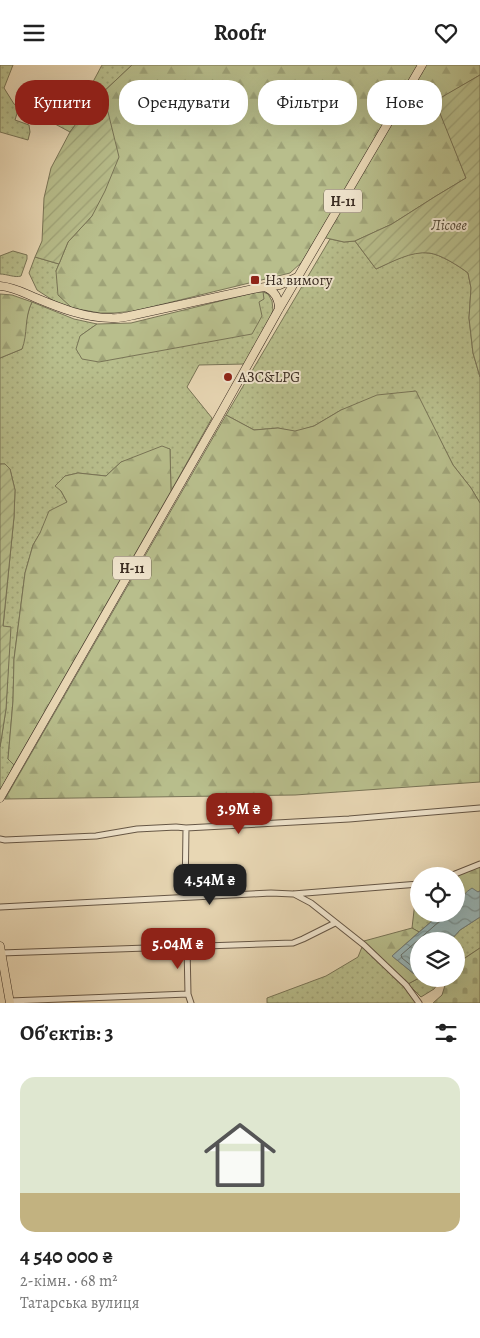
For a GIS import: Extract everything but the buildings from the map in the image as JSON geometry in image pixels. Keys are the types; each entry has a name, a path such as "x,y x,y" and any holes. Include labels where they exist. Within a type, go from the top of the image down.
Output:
{"main road":[{"name":"Н-11","path":"0,798 279,309 422,65"},
{"path":"0,286 13,288 77,313 113,319 283,284 298,277"},
{"path":"265,287 277,296 279,309"},
{"path":"1,949 10,1002"}],"street":[{"path":"0,839 96,836 138,829 176,827 186,829 480,808"},
{"path":"185,897 186,829"},
{"path":"465,870 480,864"},
{"path":"0,907 271,893 293,894 410,885"},
{"path":"293,894 311,903 364,945 406,985 419,1003"},
{"path":"1,949 292,943 335,923"},
{"path":"187,946 188,994 191,1003"},
{"path":"10,1002 188,994"}],"green space":[{"path":"0,65 13,65 4,88 15,105 15,125 29,125 30,132 28,140 0,132"},
{"path":"102,65 132,65 109,87 109,80 94,80"},
{"path":"132,65 418,65 409,80 367,80 367,125 383,125 302,262 290,273 135,311 100,313 72,308 58,295 56,271 68,242 92,216 105,125 109,125 109,87"},
{"path":"422,65 480,65 480,75 442,97 442,80 413,80"},
{"name":"Лісове","path":"480,75 480,377 473,353 469,318 471,288 468,273 444,258 429,253 409,255 376,269 355,241 392,224 466,178 442,118 442,97"},
{"path":"109,116 119,157 92,216 68,242 59,264 35,257 42,241 44,198 51,168 75,125 109,125"},
{"path":"442,116 466,178 392,224 355,241 344,242 322,237 387,125 442,125"},
{"path":"57,125 75,125 70,132"},
{"path":"330,239 344,242 355,241 376,269 402,257 422,253 444,258 468,273 471,288 469,318 473,353 480,377 480,503 453,465 415,391 341,410 314,426 295,432 278,428 254,430 226,415"},
{"path":"13,251 27,255 21,276 0,274 0,256"},
{"path":"35,257 59,264 56,271 72,308 54,301 37,290 29,273"},
{"path":"263,292 268,294 272,301 273,310 245,364 199,365 187,387 212,418 171,491 170,449 121,462 106,476 78,473 65,476 56,486 67,502 40,533 33,545 25,573 14,659 13,701 8,759 14,765 0,791 0,747 6,709 10,627 3,627 15,490 10,469 5,464 0,464 0,358 22,349 32,302 74,319 97,324 80,336 258,302 263,299"},
{"path":"263,292 264,299 259,302 262,316 252,334 99,362 82,359 76,349 80,336 97,324 131,323"},
{"path":"0,294 12,295 32,302 22,349 0,358"},
{"path":"416,391 453,465 480,503 480,782 295,795 5,799 226,415 254,430 278,428 295,431 314,426 341,410 377,395"},
{"path":"162,446 170,449 171,491 14,765 8,759 13,701 14,659 25,573 33,545 49,511 67,502 61,491 55,486 65,476 78,473 106,476 121,462"},
{"path":"0,464 5,464 10,469 15,490 3,626 11,627 6,709 0,747"},
{"path":"480,866 480,891 465,897 465,872"},
{"path":"480,917 480,948 465,958 465,932 458,932"},
{"path":"413,922 431,922 419,932 412,928"},
{"path":"412,928 419,932 410,932 410,940 392,956 410,971 410,983 408,984 364,941"},
{"path":"362,947 403,986 416,1003 267,1003 267,998 326,976 358,957"},
{"path":"480,948 480,1003 433,1003 442,995 444,987 465,987 465,958"},
{"path":"411,987 435,987 434,989 421,997"}],"water":[{"path":"472,888 478,892 480,891 480,917 458,932 419,932 431,922 465,922 465,893"},
{"path":"410,940 410,971 392,956"}],"place":[{"name":"На вимогу","path":"255,280"},
{"name":"АЗС&LPG","path":"228,377"}]}
